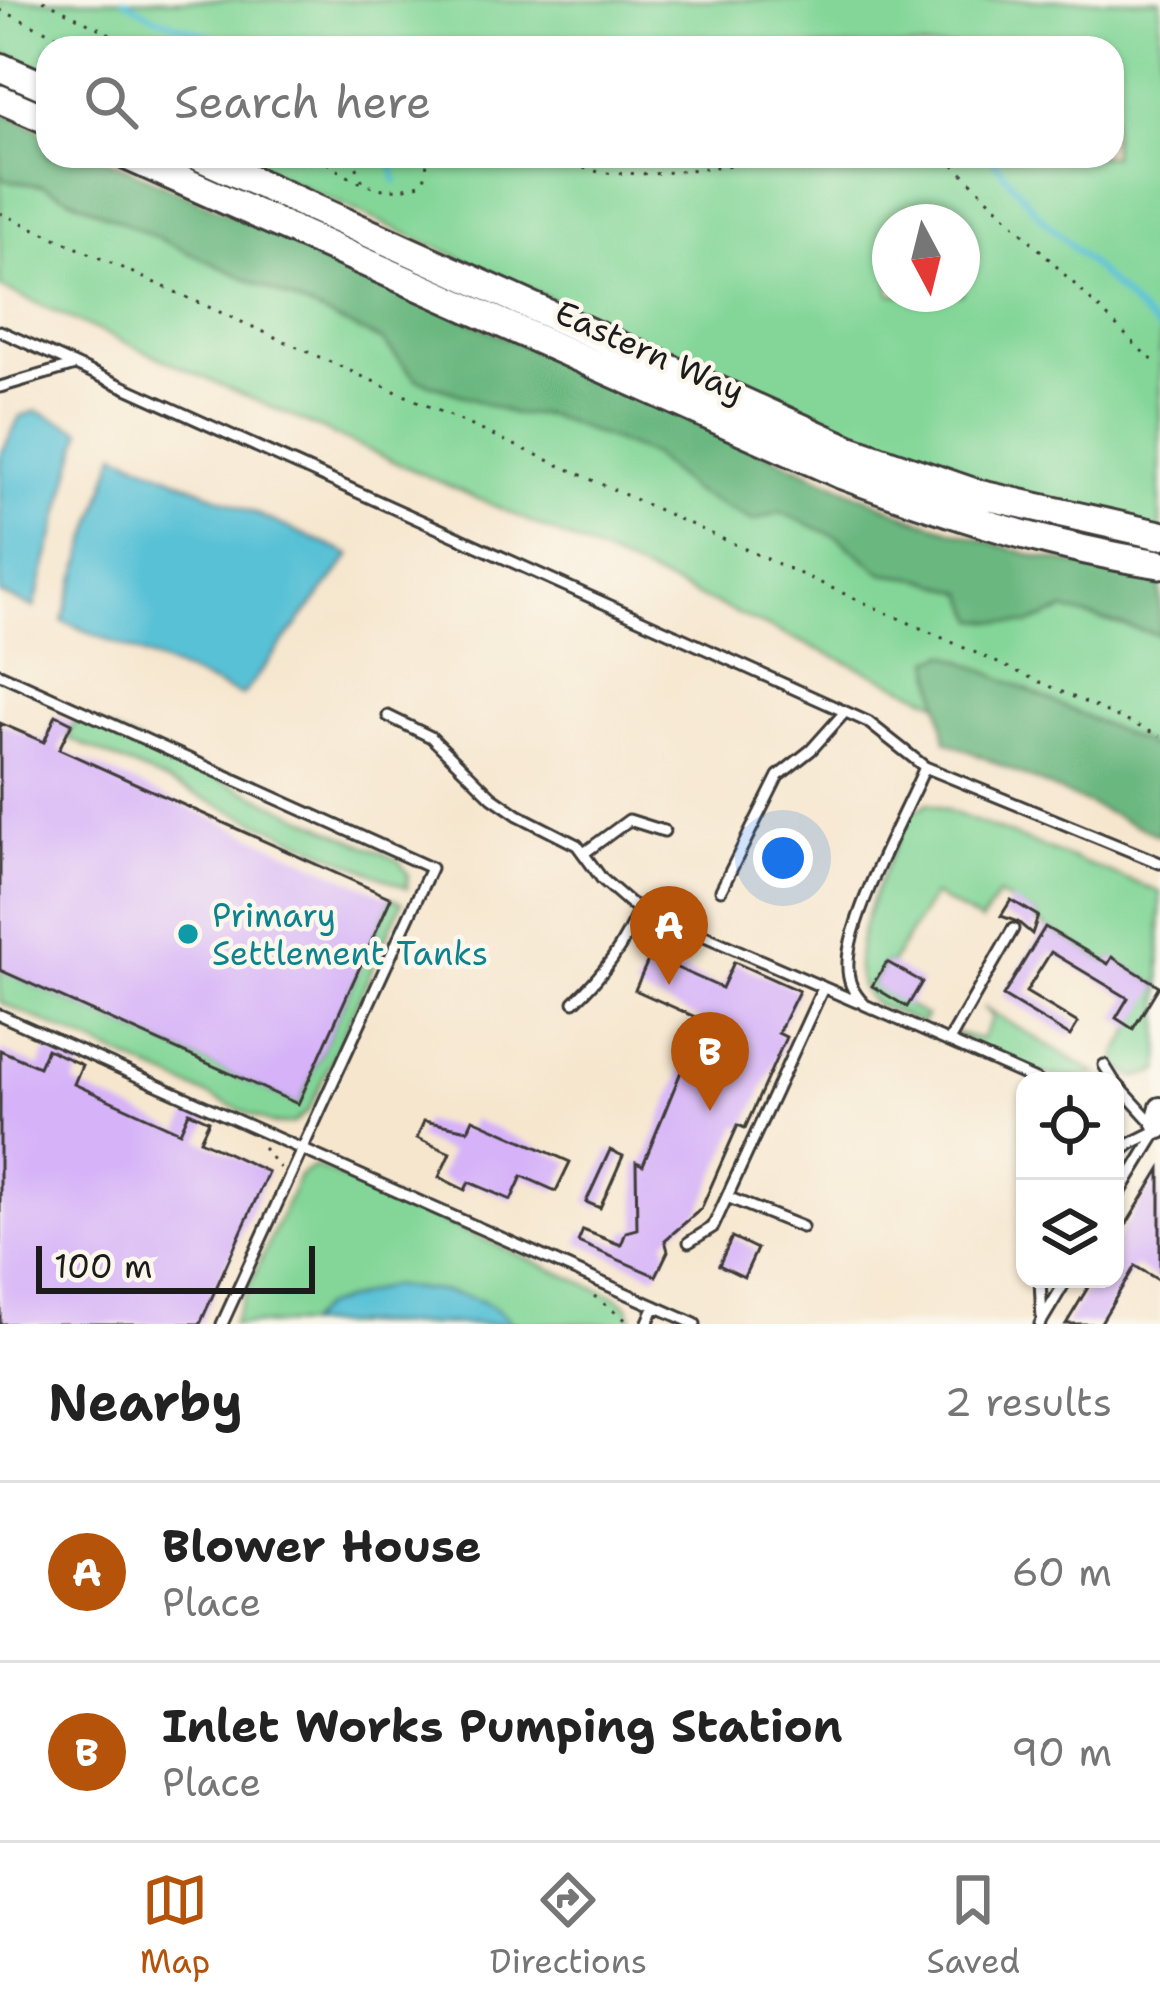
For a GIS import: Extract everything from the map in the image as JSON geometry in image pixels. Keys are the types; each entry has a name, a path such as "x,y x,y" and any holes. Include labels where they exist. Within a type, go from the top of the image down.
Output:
{"main road":[{"path":"0,67 36,83"},
{"path":"0,99 36,116"},
{"name":"Eastern Way","path":"155,168 706,400 978,494 1160,535"},
{"name":"Eastern Way","path":"223,168 706,400 840,474 956,517 1036,540 1160,564"}],"street":[{"path":"1159,1130 1156,1113 1160,1106"}],"lane":[{"path":"0,331 868,722 925,767 1160,863"},
{"path":"0,386 75,365"},
{"path":"0,674 430,868 221,1324"},
{"path":"721,890 778,776 811,750 845,712"},
{"path":"388,716 431,736 492,797 577,845 602,879 640,908 1018,1072"},
{"path":"865,1005 850,983 850,947 925,767"},
{"path":"584,854 629,820 664,831"},
{"path":"574,1002 622,950 640,908"},
{"path":"950,1041 1013,929"},
{"path":"689,1242 708,1232 728,1197 823,988"},
{"path":"0,1015 695,1324"},
{"path":"1104,1065 1107,1072"},
{"path":"1124,1094 1159,1130"},
{"path":"1124,1151 1159,1130"},
{"path":"1124,1186 1159,1130"},
{"path":"728,1197 802,1227"},
{"path":"1040,1288 1041,1322"},
{"path":"1041,1322 1062,1288"},
{"path":"647,1324 655,1306"}],"path":[{"path":"43,0 114,36"},
{"path":"0,10 57,36"},
{"path":"336,168 365,187 388,191 424,182 426,168"},
{"path":"357,168 365,187"},
{"path":"584,168 652,174 706,168"},
{"path":"957,168 1160,364"},
{"path":"0,213 1160,736"}],"green space":[{"path":"0,0 1160,0 1160,534 973,478 833,426 261,168 1124,168 1124,36 36,36 36,67 0,51"},
{"path":"0,111 36,128 36,168 126,168 912,518 1035,556 1160,580 1160,635 1065,610 1028,624 977,620 965,593 922,579 883,574 839,538 780,512 753,521 691,490 652,455 549,415 513,414 416,379 383,341 43,186 5,180 0,173"},
{"path":"0,173 5,180 43,186 383,341 416,379 513,414 548,415 652,455 691,490 753,520 779,511 839,538 883,574 922,579 965,593 1028,624 1065,610 1160,635 1160,750 947,654 932,661 939,703 0,287"},
{"path":"947,654 1160,750 1160,836 946,741 931,660"},
{"path":"78,715 399,861 408,874 407,888 68,738"},
{"path":"928,803 1160,892 1160,1071 1136,1078 1116,1066 1117,1054 1158,985 1112,958 1108,964 998,895 981,922 933,895 891,964 886,962 872,985 926,1016 922,1023 871,1000 860,983 861,936 910,815"},
{"path":"391,898 402,902 309,1110 293,1124 272,1124 0,1002 0,970 298,1104"},
{"path":"983,1007 1094,1072 1035,1072 947,1031 981,1039 993,1017"},
{"path":"315,1166 620,1299 628,1306 633,1324 232,1324 299,1176"}],"water":[{"path":"37,411 82,431 34,608 0,594 0,456 20,416"},
{"path":"116,453 351,555 242,696 62,621"},
{"path":"389,1286 472,1298 512,1324 305,1324 322,1307"}],"building":[{"name":"Primary Settlement Tanks","path":"56,715 72,723 59,749 391,898 298,1104 0,970 0,723 44,742"},
{"path":"1011,900 1038,916 1032,934 1001,916"},
{"path":"1045,927 1108,964 1112,957 1159,986 1133,1029 1116,1018 1128,998 1051,952 1026,992 1078,1023 1070,1036 1003,996"},
{"path":"650,956 722,988 734,962 799,991 778,1033 786,1037 745,1128 738,1125 701,1209 665,1240 668,1251 656,1276 578,1242 583,1230 621,1245 626,1232 637,1229 636,1162 643,1165 702,1020 635,990"},
{"path":"887,962 922,982 907,1007 872,986"},
{"path":"47,1049 82,1065 74,1084 180,1132 189,1112 209,1121 200,1140 268,1172 200,1324 0,1324 0,1050 39,1067"},
{"path":"473,1119 570,1162 556,1191 522,1176 511,1200 469,1182 465,1190 439,1177 450,1153 417,1138 424,1121 468,1130"},
{"path":"610,1150 623,1156 600,1208 586,1202"},
{"path":"1160,1169 1160,1281 1135,1266 1124,1284 1124,1228"},
{"path":"732,1237 757,1249 744,1277 719,1265"},
{"path":"1088,1288 1122,1288 1100,1324 1066,1324"}],"waterway":[{"path":"124,0 152,16 210,36"},
{"path":"393,168 396,181"},
{"path":"1000,168 1039,215 1160,331"}],"place":[{"name":"Primary Settlement Tanks","path":"188,934"},
{"name":"Blower House","path":"669,985"},
{"name":"Inlet Works Pumping Station","path":"710,1111"}]}
